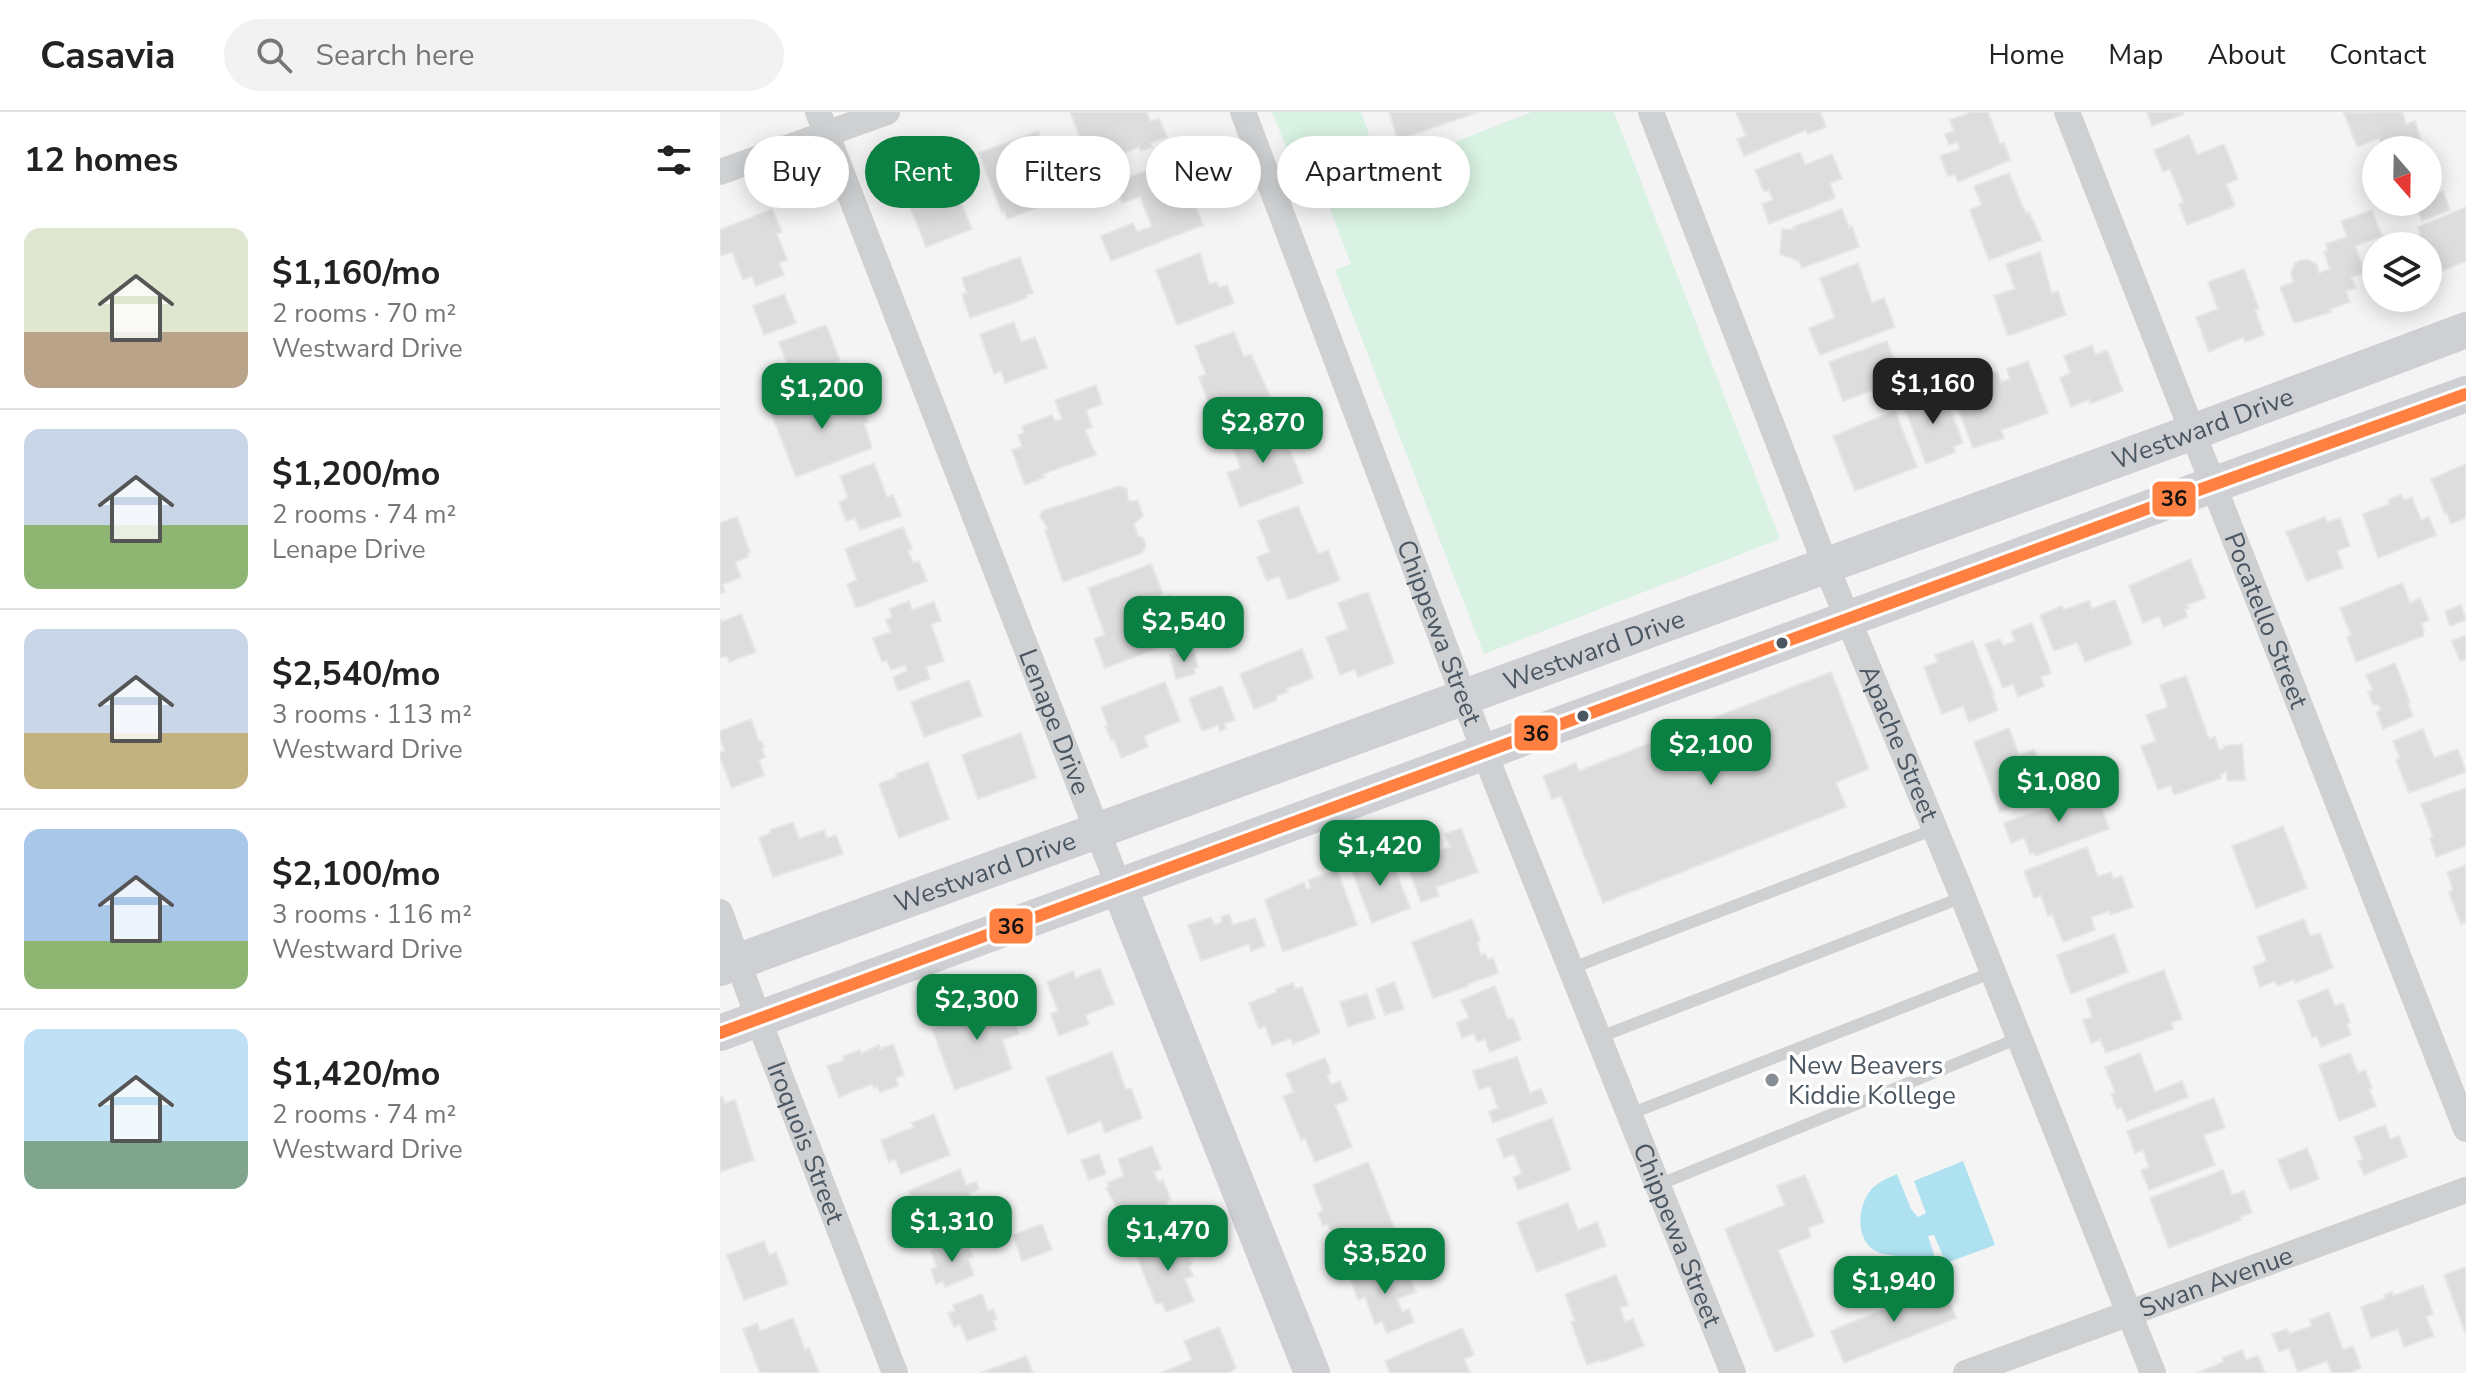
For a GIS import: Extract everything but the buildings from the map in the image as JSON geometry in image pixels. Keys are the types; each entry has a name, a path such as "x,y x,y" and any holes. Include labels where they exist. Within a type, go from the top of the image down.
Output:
{"street":[{"path":"720,172 822,123 887,112"},
{"name":"Chippewa Street","path":"1243,112 1485,754 1733,1373"},
{"name":"Apache Street","path":"1651,112 1847,619 1963,897 2153,1373"},
{"name":"Pocatello Street","path":"2067,112 2466,1129"},
{"name":"Lenape Drive","path":"822,123 1097,832 1312,1373"},
{"name":"Westward Drive","path":"730,965 2466,330"},
{"path":"720,1033 2466,394"},
{"name":"Iroquois Street","path":"720,912 730,965 758,1019 895,1373"},
{"name":"Swan Avenue","path":"1966,1373 2466,1190"}],"lane":[{"path":"1572,968 1935,829"},
{"path":"1600,1037 1963,897"},
{"path":"1630,1114 1993,972"},
{"path":"1658,1185 2019,1038"}],"green space":[{"path":"1272,112 1361,112 1369,136 1282,136"},
{"path":"1532,112 1614,112 1780,539 1484,654 1335,270 1351,264 1330,208 1470,208 1470,136"}],"water":[{"path":"1963,1161 1995,1245 1946,1263 1934,1235 1928,1236 1938,1267 1911,1275 1895,1256 1871,1248 1862,1234 1861,1216 1865,1199 1875,1186 1897,1174 1911,1209 1918,1217 1926,1213 1914,1181"}],"transit line":[{"name":"36","path":"720,1033 2466,394"}],"place":[{"name":"New Beavers Kiddie Kollege","path":"1772,1080"}]}
